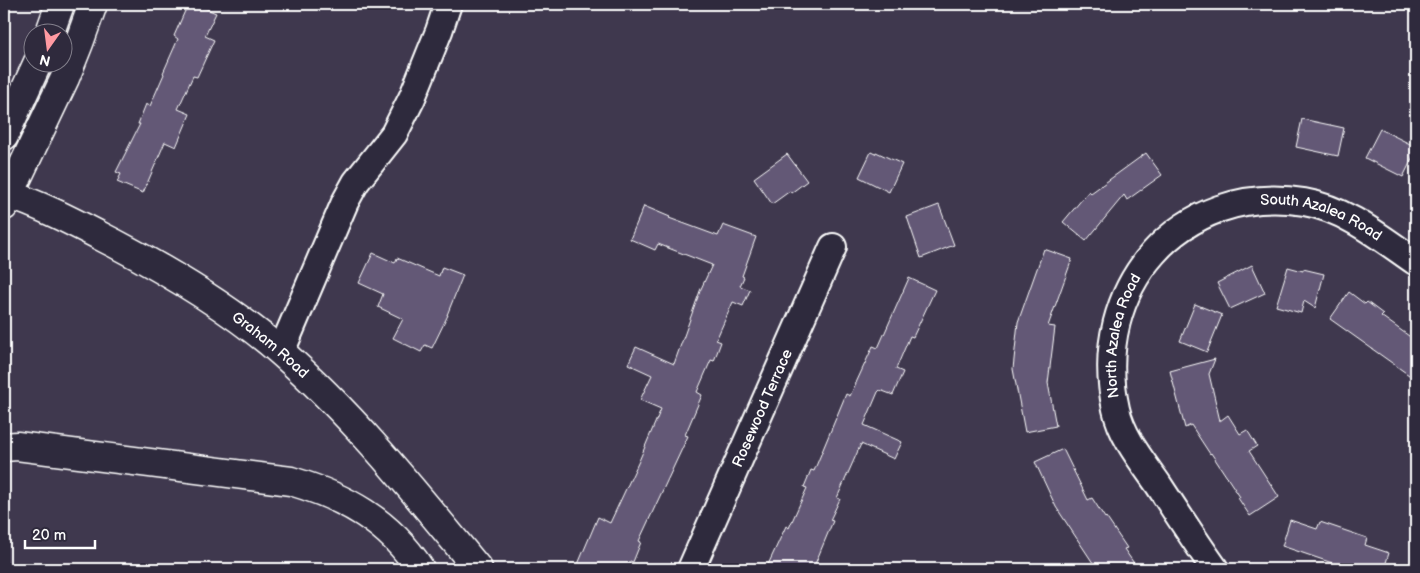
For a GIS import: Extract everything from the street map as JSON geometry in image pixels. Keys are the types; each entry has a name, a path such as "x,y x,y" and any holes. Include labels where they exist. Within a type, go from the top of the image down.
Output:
{"main road":[{"path":"54,22 60,4"},
{"path":"6,198 65,78 93,4"},
{"path":"4,136 33,72"},
{"name":"Graham Road","path":"6,198 40,207 157,266 227,310 281,352 319,387 396,470 478,569"},
{"path":"4,447 17,446 292,481 342,499 370,517 396,539 420,569"}],"street":[{"path":"281,352 356,182 394,134 412,98 448,4"},
{"name":"South Azalea Road","path":"1221,208 1251,200 1281,199 1305,202 1334,211 1362,225 1416,262"},
{"name":"North Azalea Road","path":"1215,569 1127,437 1116,411 1111,382 1112,341 1119,312 1131,284 1147,259 1168,237 1193,219 1221,208"},
{"name":"Rosewood Terrace","path":"691,569 833,247"}],"building":[{"path":"188,4 195,4 216,13 205,36 214,40 197,77 193,76 178,109 190,114 176,147 165,142 143,193 117,182 121,174 116,172 140,124 138,124 146,104 150,106 164,74 178,39 174,36"},
{"path":"1302,119 1344,128 1338,156 1296,147"},
{"path":"1380,129 1416,147 1416,151 1403,177 1365,158"},
{"path":"871,152 875,154 876,152 902,164 889,192 859,177"},
{"path":"1146,153 1162,175 1127,200 1124,195 1086,241 1063,222 1089,191 1091,193"},
{"path":"787,154 807,181 772,204 754,178"},
{"path":"939,205 954,245 921,258 907,217"},
{"path":"644,206 669,218 718,236 723,225 756,237 740,286 750,290 743,306 733,302 716,340 721,342 714,361 711,360 697,392 702,395 685,435 688,436 639,541 641,542 633,562 630,561 627,569 576,569 598,517 610,523 661,409 640,400 652,375 628,364 636,347 674,364 700,291 712,265 658,244 655,250 630,239"},
{"path":"1044,249 1072,259 1048,326 1055,327 1048,383 1056,426 1025,432 1013,369 1018,322"},
{"path":"373,253 395,263 397,258 439,276 442,267 463,275 448,315 432,348 425,345 421,352 393,338 403,319 378,307 383,294 359,283"},
{"path":"1252,265 1265,293 1230,309 1217,283"},
{"path":"1288,267 1324,274 1315,308 1304,301 1301,313 1276,306"},
{"path":"909,278 935,290 913,337 910,336 896,369 903,372 893,395 880,390 878,392 864,425 902,442 894,459 861,444 837,498 840,499 830,520 833,521 813,569 766,569 786,526 789,528 807,488 804,487 811,470 814,471 846,394 850,396 873,346 878,348"},
{"path":"1349,292 1365,304 1367,302 1383,314 1381,316 1416,341 1416,380 1330,319"},
{"path":"1195,304 1222,315 1207,352 1180,341"},
{"path":"1215,359 1209,374 1220,421 1228,415 1240,434 1247,430 1257,446 1249,451 1279,497 1250,516 1238,498 1240,497 1191,425 1185,428 1170,371"},
{"path":"1063,449 1088,500 1092,498 1106,517 1127,548 1124,549 1138,569 1097,569 1056,507 1035,462"},
{"path":"1290,520 1317,529 1320,522 1367,538 1365,545 1389,553 1384,569 1350,569 1282,546"}]}
